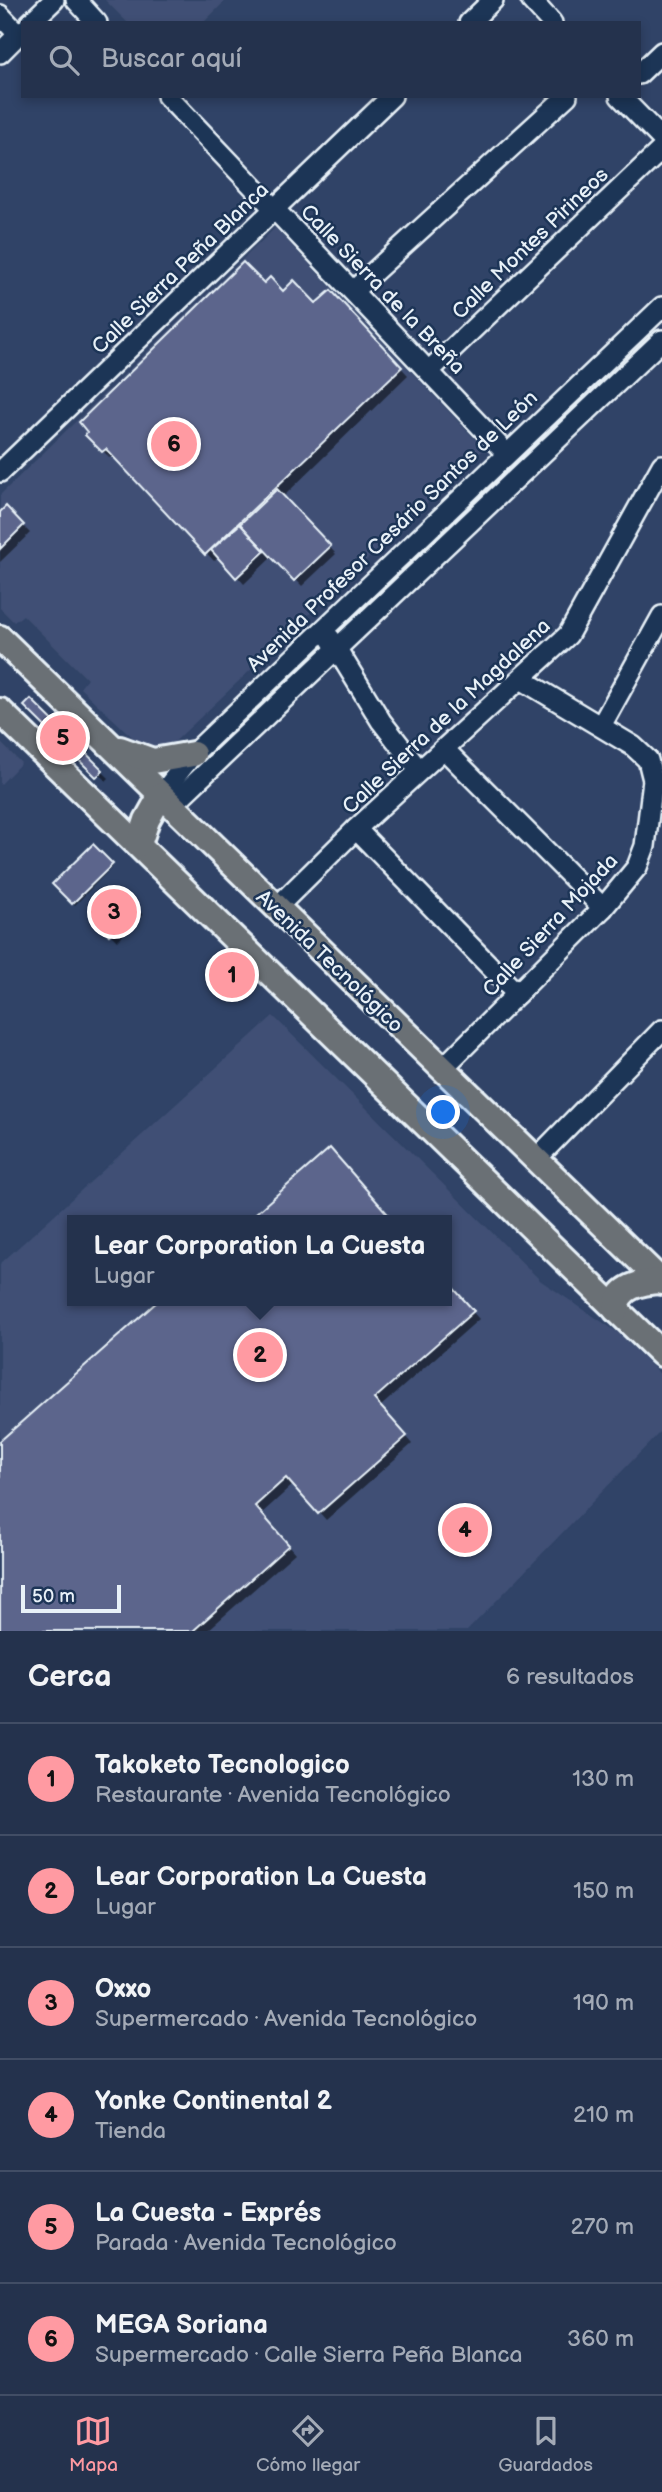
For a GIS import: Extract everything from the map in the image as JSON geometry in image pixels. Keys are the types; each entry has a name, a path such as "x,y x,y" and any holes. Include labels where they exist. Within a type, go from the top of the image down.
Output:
{"main road":[{"name":"Avenida Tecnológico","path":"0,638 662,1281"},
{"path":"0,711 139,844 401,1104 662,1354"},
{"path":"111,745 153,761 193,754"},
{"path":"139,844 147,820 167,800"},
{"path":"616,1310 620,1297 636,1284 662,1281"}],"street":[{"path":"32,21 54,0"},
{"path":"76,0 95,21"},
{"path":"471,21 493,0"},
{"path":"531,0 550,21"},
{"path":"0,15 21,27"},
{"path":"0,53 21,32"},
{"path":"641,72 662,52"},
{"name":"Calle Sierra de la Breña","path":"169,98 506,453"},
{"name":"Calle Sierra Peña Blanca","path":"0,472 390,98"},
{"path":"353,291 565,98"},
{"path":"623,98 662,139"},
{"name":"Calle Montes Pirineos","path":"429,371 662,149"},
{"name":"Avenida Profesor Cesário Santos de León","path":"167,800 193,754 662,307"},
{"path":"167,800 338,648 662,341"},
{"name":"Calle Sierra de la Magdalena","path":"276,908 419,770 555,648 577,621 662,465"},
{"path":"521,679 601,726 662,616"},
{"path":"323,630 338,648 381,721 419,770"},
{"name":"Calle Sierra Mojada","path":"442,1069 603,908 642,859 653,780 652,770 642,752 601,726"},
{"path":"444,749 603,908"},
{"path":"356,829 517,994"},
{"path":"536,1159 662,1030"}],"shaded area":[{"path":"105,0 226,0 205,21 126,21"},
{"path":"275,228 484,449 168,748 143,747 80,688 87,679 23,615 14,622 0,608 0,495"},
{"path":"0,742 21,763 0,785"},
{"path":"273,1016 541,1281 617,1332 662,1376 662,1430 467,1631 0,1631 0,1264"}],"building":[{"path":"243,262 264,283 270,277 283,291 294,280 316,303 331,290 402,367 205,555 106,449 102,452 85,435 87,432 79,422"},
{"path":"277,489 331,546 294,581 240,524"},
{"path":"6,506 24,525 0,549 0,512"},
{"path":"240,524 265,551 236,578 211,550"},
{"path":"31,699 103,770 100,774 96,777 24,706"},
{"path":"93,844 113,864 72,904 52,884"},
{"path":"113,894 124,894 137,907 109,935 91,917"},
{"path":"330,1148 389,1215 254,1215"},
{"path":"452,1287 474,1311 374,1399 407,1436 318,1514 286,1478 255,1506 289,1545 193,1631 0,1631 0,1441 152,1306 452,1306"}],"place":[{"name":"MEGA Soriana","path":"174,444"},
{"name":"La Cuesta - Exprés","path":"63,738"},
{"name":"Oxxo","path":"114,912"},
{"name":"Takoketo Tecnologico","path":"232,975"},
{"name":"Lear Corporation La Cuesta","path":"260,1355"},
{"name":"Yonke Continental 2","path":"465,1530"}]}
